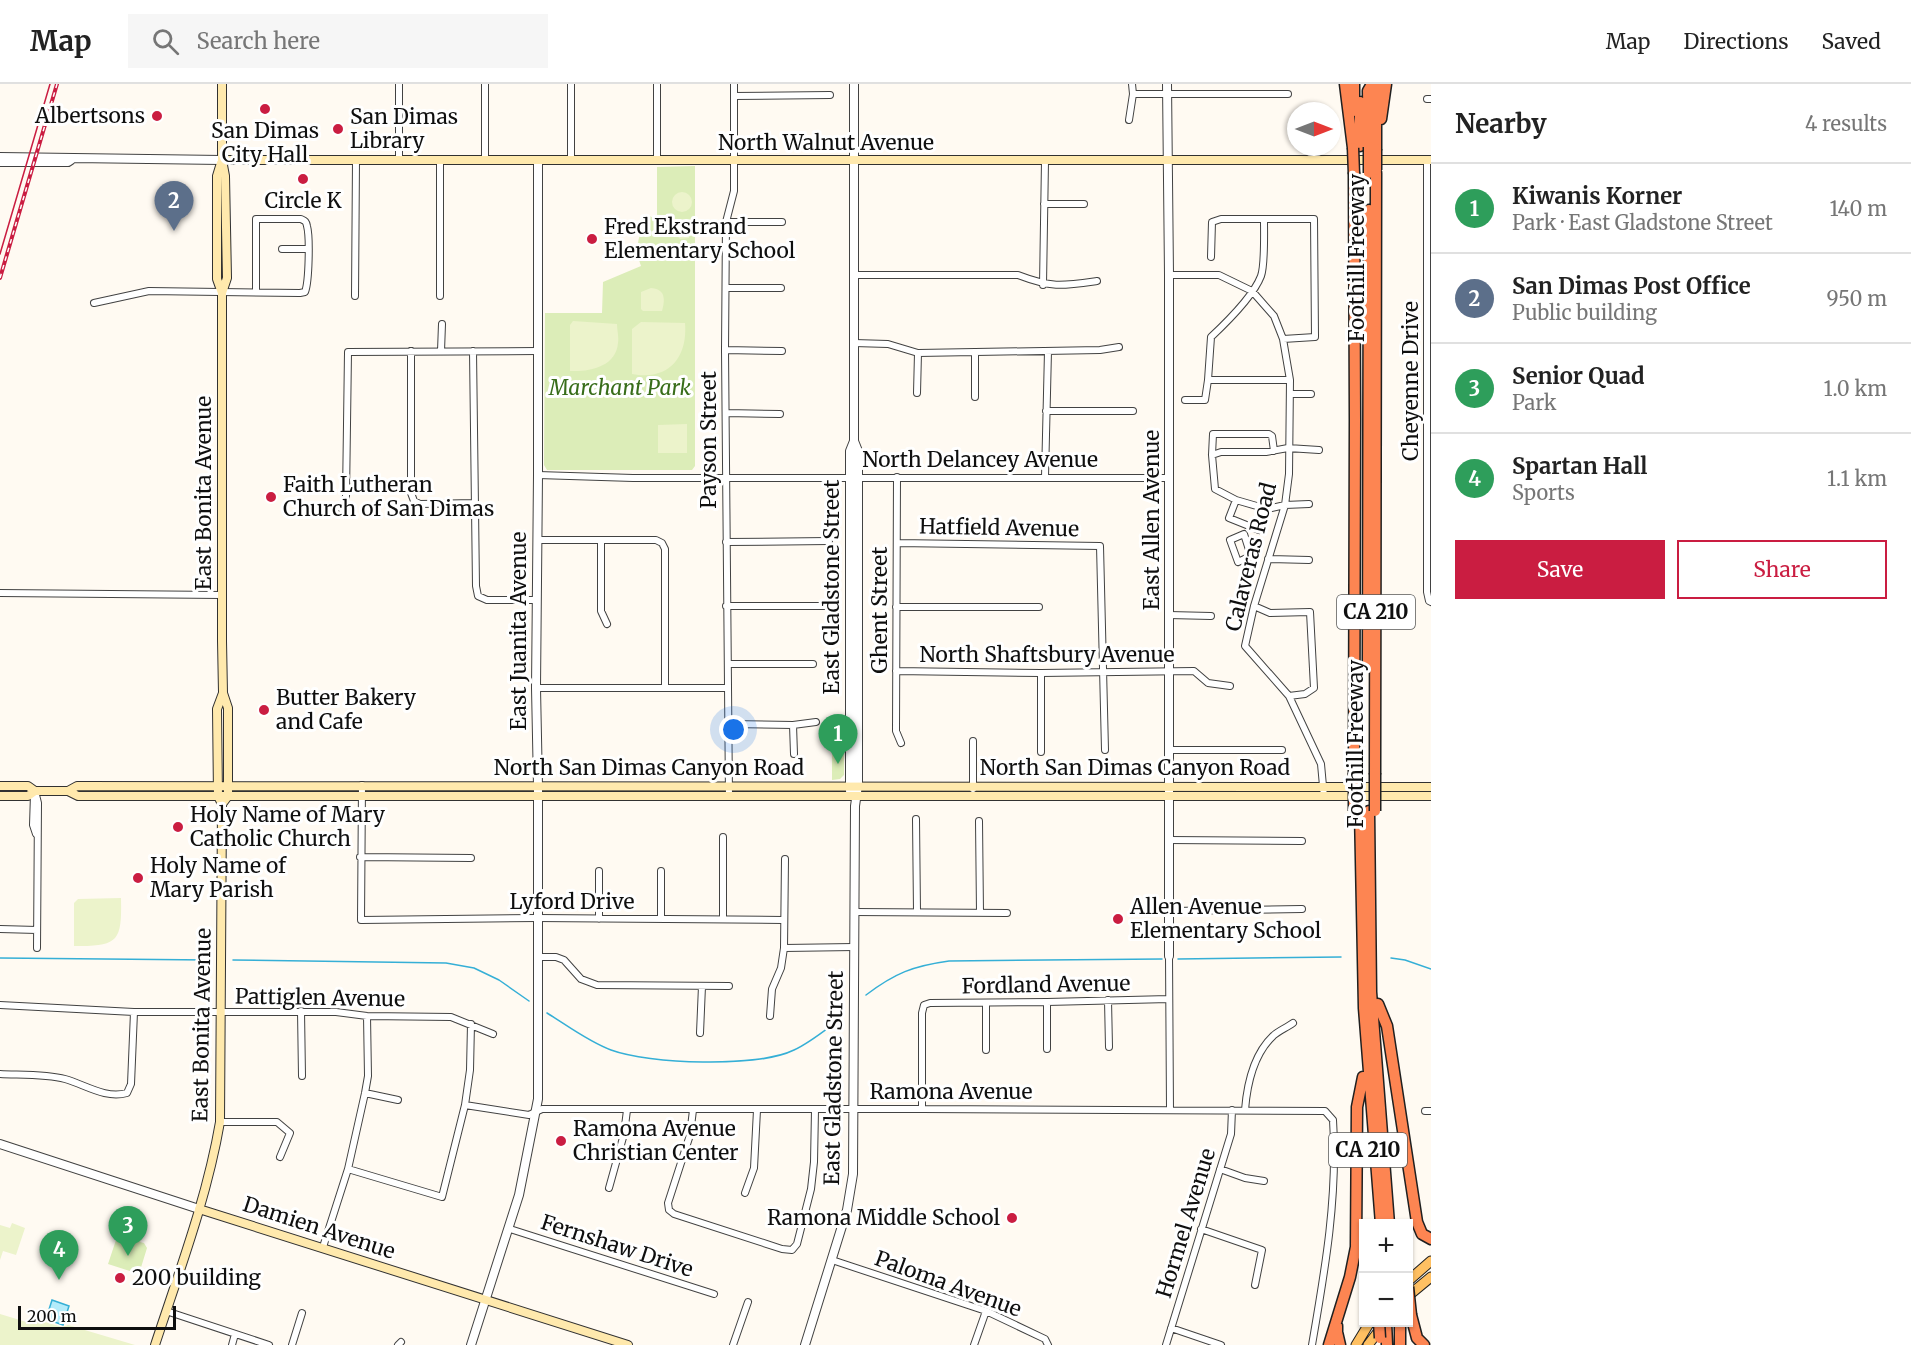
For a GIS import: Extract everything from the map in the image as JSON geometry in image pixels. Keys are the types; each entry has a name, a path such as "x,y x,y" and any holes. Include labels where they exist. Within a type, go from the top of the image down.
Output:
{"highway":[{"path":"1345,84 1367,145"},
{"name":"Foothill Freeway","path":"1354,84 1367,145 1355,419 1354,701 1364,773 1365,811 1358,894 1378,1004 1395,1219"},
{"path":"1360,84 1367,145"},
{"path":"1367,145 1368,91 1374,84"},
{"path":"1367,145 1384,103 1386,84"},
{"name":"Foothill Freeway","path":"1367,145 1365,173 1364,773 1365,811 1372,879 1366,932 1363,1077 1374,1219"},
{"path":"1366,932 1365,1027 1381,1219"},
{"path":"1366,932 1389,1219"},
{"path":"1378,1004 1387,1026 1417,1222 1422,1234 1431,1239"},
{"path":"1329,1345 1350,1277 1356,1247 1357,1107 1363,1077"},
{"path":"1338,1320 1337,1332 1340,1345"},
{"path":"1413,1323 1417,1338 1424,1345"},
{"path":"1400,1327 1400,1345"},
{"path":"1385,1331 1395,1345"}],"main road":[{"name":"East Bonita Avenue","path":"222,84 222,160 225,176 227,278 222,293 222,595 223,693 228,708 228,796"},
{"name":"North Walnut Avenue","path":"222,160 1429,160"},
{"name":"East Bonita Avenue","path":"155,1345 199,1209 215,1152 220,1122 220,800 217,786 217,710 223,693"},
{"name":"North San Dimas Canyon Road","path":"69,790 77,786 227,785 854,785 974,791 1170,792 1324,797 1431,796"},
{"path":"0,786 28,786 35,791"},
{"name":"North San Dimas Canyon Road","path":"1170,792 1323,786 1431,787"},
{"path":"0,796 28,796 35,791 69,790 78,796 220,800 228,796"},
{"name":"North San Dimas Canyon Road","path":"228,796 729,797 854,796 974,791"},
{"name":"Damien Avenue","path":"199,1209 628,1345"},
{"path":"1413,1277 1431,1261"},
{"path":"1413,1292 1431,1276"},
{"path":"1356,1345 1367,1327"},
{"path":"1368,1345 1385,1331"}],"street":[{"path":"399,84 399,160"},
{"path":"485,84 485,160"},
{"path":"571,84 571,160"},
{"path":"657,84 657,160"},
{"name":"Payson Street","path":"729,797 725,350 726,222 734,191 734,84"},
{"name":"East Gladstone Street","path":"805,1345 851,1191 854,1160 854,477 858,451 854,441 854,84"},
{"path":"1129,120 1132,84"},
{"name":"East Allen Avenue","path":"1167,84 1170,275 1169,956"},
{"path":"1132,94 1288,94"},
{"path":"734,96 830,95"},
{"path":"0,157 222,160"},
{"path":"0,162 68,162 72,159"},
{"path":"355,296 356,160"},
{"path":"440,160 440,296"},
{"name":"East Juanita Avenue","path":"471,1345 510,1229 524,1175 538,1099 536,688 538,160"},
{"name":"Cheyenne Drive","path":"1429,160 1427,592 1430,602"},
{"path":"1043,285 1045,161"},
{"path":"1044,204 1084,204"},
{"path":"94,303 149,291 222,293 305,292 308,285 308,226 305,221 301,219 256,219 256,292"},
{"path":"1210,256 1212,222 1221,219 1314,219 1315,337 1283,339"},
{"path":"1185,400 1205,400 1211,337 1228,321 1252,291 1262,274 1264,219"},
{"path":"726,222 782,222"},
{"path":"282,249 308,249"},
{"path":"854,275 1018,275 1043,285 1060,286 1097,281"},
{"name":"Calaveras Road","path":"1170,275 1220,275 1252,291 1274,316 1283,339 1290,380 1289,474 1285,505 1254,606 1245,646 1289,696 1321,764 1324,797"},
{"path":"726,288 781,288"},
{"path":"441,351 442,324"},
{"path":"854,343 888,344 918,353 1100,350 1119,347"},
{"path":"725,350 782,351"},
{"path":"411,351 411,493 414,501 420,504 475,503"},
{"path":"473,351 478,596 487,600 537,600"},
{"path":"342,509 346,496 348,352 538,351"},
{"path":"1045,477 1048,351"},
{"path":"917,393 918,353"},
{"path":"975,353 975,397"},
{"path":"1208,380 1290,380"},
{"path":"1290,394 1311,394"},
{"path":"1046,411 1132,411"},
{"path":"726,413 780,414"},
{"path":"1274,451 1272,436 1269,434 1213,434 1215,489 1236,500 1267,509 1285,505 1309,504"},
{"path":"1212,455 1221,452 1274,451 1288,448 1319,450"},
{"name":"North Delancey Avenue","path":"538,475 633,478 1170,478"},
{"name":"Ghent Street","path":"897,477 896,731 901,743"},
{"path":"1236,500 1229,518 1259,530 1267,509"},
{"path":"1242,522 1251,556 1238,562 1230,540 1244,534"},
{"path":"537,540 656,540 662,543 665,549 665,687"},
{"path":"601,540 601,611 607,624"},
{"path":"726,542 828,542"},
{"name":"Hatfield Avenue","path":"897,543 1100,546 1102,672"},
{"path":"1268,559 1309,560"},
{"path":"0,593 222,595"},
{"path":"726,606 828,606"},
{"path":"1254,606 1270,613 1311,612 1314,688 1305,694 1289,696"},
{"path":"896,607 1039,608"},
{"path":"1170,615 1211,616"},
{"path":"729,664 813,664"},
{"name":"North Shaftsbury Avenue","path":"896,671 1041,673 1194,671 1208,683 1230,686"},
{"path":"1102,672 1105,750"},
{"path":"1041,673 1041,752"},
{"path":"536,688 729,688"},
{"path":"729,724 816,722"},
{"path":"793,724 794,754"},
{"path":"973,741 974,791"},
{"path":"1170,750 1282,750"},
{"path":"362,785 360,857 471,858"},
{"path":"35,791 38,803 37,948"},
{"path":"916,819 917,912"},
{"path":"980,821 980,912"},
{"path":"723,837 723,919"},
{"path":"1170,840 1302,841"},
{"name":"Lyford Drive","path":"360,857 361,920 537,918 783,920"},
{"path":"770,1016 772,989 781,968 784,948 784,859"},
{"path":"599,871 599,919"},
{"path":"661,871 661,918"},
{"path":"1170,911 1302,909"},
{"path":"854,912 1007,912"},
{"path":"0,929 36,930"},
{"path":"784,948 854,947"},
{"path":"1169,956 1170,1109"},
{"path":"538,957 556,957 564,960 581,979 597,985 729,986"},
{"path":"700,1033 702,986"},
{"name":"Fordland Avenue","path":"922,1108 922,1013 924,1005 930,1003 1169,999"},
{"path":"1108,1000 1109,1047"},
{"path":"1047,1002 1047,1049"},
{"path":"986,1003 986,1050"},
{"name":"Pattiglen Avenue","path":"0,1005 134,1012 301,1011 368,1016 452,1017 493,1034"},
{"path":"301,1011 302,1076"},
{"path":"0,1074 64,1079 91,1090 119,1095 128,1093 131,1084 134,1012"},
{"path":"322,1247 348,1169 365,1093 368,1076 368,1016"},
{"path":"1245,1110 1247,1086 1262,1052 1272,1037 1293,1023"},
{"path":"348,1169 442,1197 465,1105 470,1070 471,1024"},
{"path":"365,1093 398,1100"},
{"name":"Ramona Avenue","path":"465,1105 529,1115 542,1109 1319,1110 1329,1114 1333,1120 1334,1192 1332,1227 1312,1345"},
{"path":"609,1188 624,1134 627,1110"},
{"path":"693,1110 690,1135 668,1203 669,1210 674,1214 782,1250 792,1250 797,1244 812,1189 815,1110"},
{"path":"746,1193 754,1168 757,1110"},
{"name":"Hormel Avenue","path":"1166,1345 1231,1134 1232,1110"},
{"path":"220,1122 277,1122 290,1133 280,1158"},
{"name":"Damien Avenue","path":"0,1144 199,1209"},
{"path":"1220,1169 1245,1178 1264,1181"},
{"name":"Fernshaw Drive","path":"510,1229 714,1294"},
{"path":"1201,1229 1262,1250 1255,1285"},
{"name":"Paloma Avenue","path":"832,1260 986,1311 1045,1339 1048,1345"},
{"path":"733,1345 748,1302"},
{"path":"166,1311 269,1345"},
{"path":"974,1345 986,1311"},
{"path":"292,1345 302,1313"},
{"path":"1171,1328 1221,1345"},
{"path":"232,1345 235,1334"}],"green space":[{"name":"Marchant Park","path":"695,166 695,466 692,470 547,470 544,465 545,313 602,313 603,282 641,266 638,245 646,214 657,220 657,167"},
{"path":"682,192 689,195 692,202 689,209 682,212 675,209 672,202 675,195"},
{"path":"674,222 687,222 690,225 689,238 680,239 672,230"},
{"path":"651,288 662,293 664,299 662,311 643,311 641,309 641,292"},
{"path":"573,321 617,324 616,351 607,363 593,369 570,371 570,325"},
{"path":"641,322 685,323 683,347 679,356 673,364 656,374 632,374 632,329"},
{"path":"687,424 687,453 658,453 658,425"},
{"path":"832,754 844,754 844,775 840,779 832,780"},
{"path":"121,898 120,924 114,938 100,945 74,946 74,903 78,899"},
{"path":"12,1223 25,1228 16,1255 3,1251 0,1260 0,1225 10,1228"},
{"path":"118,1234 141,1239 140,1242 144,1243 147,1248 139,1274 108,1264"},
{"path":"0,1314 33,1324 35,1319 62,1327 68,1325 135,1345 0,1345"}],"water":[{"path":"52,1300 69,1306 63,1325 46,1319"}],"waterway":[{"path":"1178,959 1341,957"},
{"path":"0,958 209,960"},
{"path":"1391,958 1431,969"},
{"path":"866,995 886,981 905,972 925,965 949,961 1162,959"},
{"path":"233,960 446,963 474,968 499,980 529,1001"},
{"path":"547,1013 611,1050 650,1058 703,1062 755,1060 777,1056 794,1050 818,1036 840,1019"}],"tram line":[{"path":"0,254 50,84"}],"railway":[{"path":"0,278 57,84"}],"place":[{"name":"San Dimas City Hall","path":"265,109"},
{"name":"Albertsons","path":"157,116"},
{"name":"San Dimas Library","path":"338,129"},
{"name":"Circle K","path":"303,179"},
{"name":"San Dimas Post Office","path":"174,231"},
{"name":"Fred Ekstrand Elementary School","path":"592,239"},
{"name":"Faith Lutheran Church of San Dimas","path":"271,497"},
{"name":"Butter Bakery and Cafe","path":"264,710"},
{"name":"Kiwanis Korner","path":"838,764"},
{"name":"Holy Name of Mary Catholic Church","path":"178,827"},
{"name":"Holy Name of Mary Parish","path":"138,878"},
{"name":"Allen Avenue Elementary School","path":"1118,919"},
{"name":"Ramona Avenue Christian Center","path":"561,1141"},
{"name":"Ramona Middle School","path":"1012,1218"},
{"name":"Senior Quad","path":"128,1256"},
{"name":"200 building","path":"120,1278"},
{"name":"Spartan Hall","path":"59,1280"}]}
